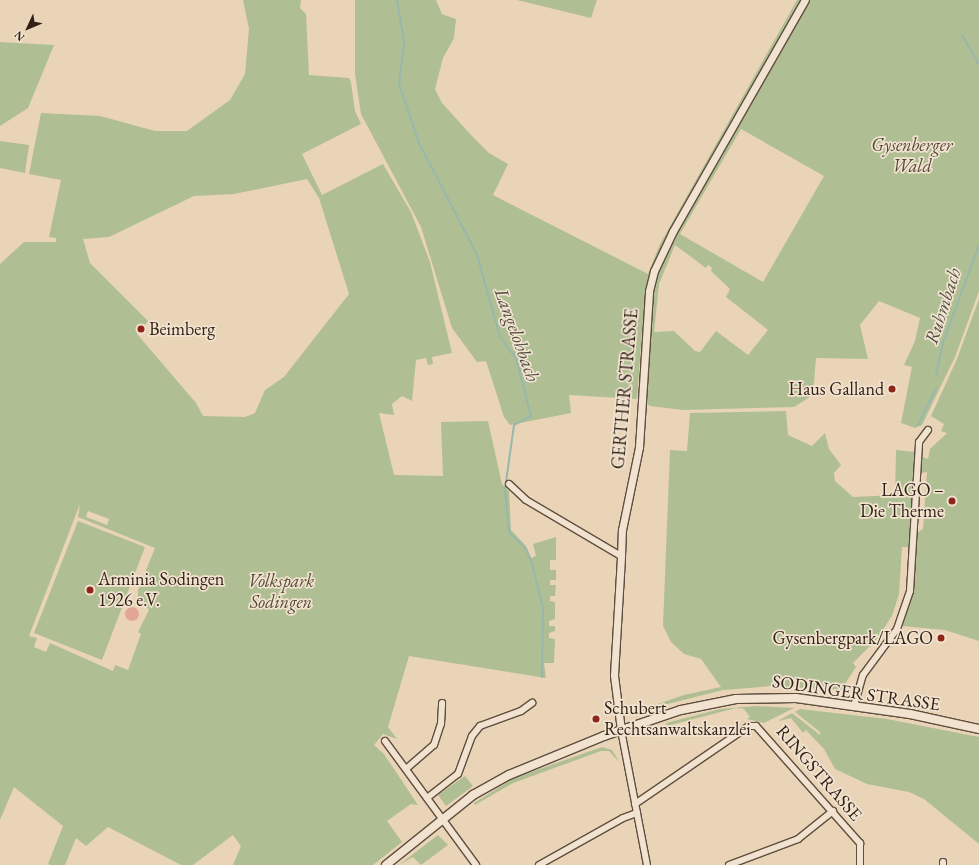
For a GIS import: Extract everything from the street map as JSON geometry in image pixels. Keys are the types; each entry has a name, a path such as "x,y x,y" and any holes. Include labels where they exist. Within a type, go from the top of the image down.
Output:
{"main road":[{"name":"SODINGER STRASSE","path":"386,865 473,795 509,775 621,730 681,710 736,699 790,698 854,706 979,729"}],"street":[{"name":"GERTHER STRASSE","path":"647,865 621,730 614,675 625,515 639,447 649,291 654,271 673,231 805,0"},
{"path":"854,706 863,675 897,629 910,591 919,442 928,430"},
{"path":"509,484 526,500 621,556"},
{"path":"406,769 434,744 442,724 442,703"},
{"path":"427,798 458,774 472,736 480,726 521,711 532,703"},
{"name":"RINGSTRASSE","path":"635,804 750,726 756,726 860,843 860,865"},
{"path":"385,741 476,865"},
{"path":"729,865 798,839 833,811"},
{"path":"539,865 623,818 637,813"}],"green space":[{"name":"Volkspark Sodingen","path":"243,0 301,0 300,8 306,14 309,75 349,78 351,82 355,111 361,124 302,154 322,195 383,164 411,212 430,262 452,353 432,357 433,364 428,365 426,358 416,360 412,401 402,396 392,404 394,415 379,413 394,475 443,476 441,422 488,421 502,484 509,491 511,530 526,546 531,558 536,556 533,544 556,537 556,560 550,560 550,570 556,570 556,580 550,580 550,585 556,585 555,596 550,596 550,601 555,602 555,619 549,621 549,626 555,626 555,631 549,633 549,638 555,639 554,663 544,663 546,678 409,656 388,727 397,739 383,734 374,745 384,754 418,805 411,804 387,821 402,842 373,865 233,865 241,846 233,835 193,865 181,865 108,827 86,846 76,838 65,865 50,865 48,864 63,826 14,787 0,820 0,264 24,242 56,242 56,238 49,237 61,180 29,174 41,113 100,116 155,131 187,131 230,100 245,74 249,29","holes":["307,179 319,198 349,294 284,377 265,390 255,413 245,417 203,416 196,403 137,334 148,321 90,263 83,239 109,237 194,196 234,194","80,504 78,517 155,548 138,590 138,596 149,610 138,632 141,634 128,670 115,665 113,671 50,643 46,652 34,647 37,638 29,636","88,511 109,519 107,525 86,517"]},
{"name":"Gysenberger Wald","path":"355,0 436,0 442,14 456,19 454,38 443,58 435,89 442,103 472,136 489,153 508,164 493,195 648,274 660,244 797,0 979,0 979,291 955,357 922,425 915,428 901,423 912,367 904,365 915,341 920,318 879,301 860,325 868,359 816,358 813,395 794,407 683,410 650,406 646,403 649,332 642,331 637,399 569,395 571,413 510,425 504,417 486,361 477,362 452,328 421,227 361,114 355,74","holes":["741,129 824,176 763,282 680,234","675,245 706,268 708,265 712,268 711,271 730,289 726,297 768,330 748,355 716,331 700,352 695,351 674,331 654,332 659,284"]},
{"path":"517,0 597,0 591,18"},
{"path":"0,42 54,45 28,108 0,126"},
{"path":"0,141 29,145 25,173 0,168"},
{"name":"LAGO – Die Therme","path":"979,299 979,641 945,630 902,626 913,589 917,533 923,529 927,472 921,473 922,457 928,459 930,449 947,433 941,431 944,424 931,416 957,359"},
{"path":"786,411 788,435 812,446 825,433 829,449 841,465 834,473 835,481 853,497 895,495 896,450 915,452 910,547 902,547 899,594 892,616 876,640 853,663 856,667 841,690 772,686 723,690 632,713 684,695 721,687 701,659 684,654 671,642 663,626 670,450 687,451 690,413"},
{"name":"Arminia Sodingen 1926 e.V.","path":"78,521 145,547 102,660 34,633"},
{"path":"757,706 794,708 764,723 747,719 750,717 744,709 736,708 667,726 666,723 720,709"},
{"path":"800,709 887,719 979,737 979,844 924,799 909,792 867,784 835,769 824,749 806,730 803,733 791,718 778,721 792,713 820,735 820,732 795,712"},
{"path":"602,747 612,750 620,763 609,751 601,751 513,783 475,805 474,803 514,778"},
{"path":"465,776 473,786 446,806 438,795"},
{"path":"438,835 448,845 421,865 413,857 399,865"}],"building":[{"path":"129,607 135,607 139,611 139,617 135,621 129,621 125,617 125,611"}],"waterway":[{"name":"Langelohbach","path":"397,0 404,42 399,84 419,143 477,255 500,337 516,358 531,416 514,425 505,489 509,532 526,549 531,560 543,608 542,677"},
{"path":"962,35 979,64"},
{"name":"Ruhmbach","path":"936,376 943,342 979,245"},
{"name":"Ruhmbach","path":"918,425 936,388"}],"place":[{"name":"Beimberg","path":"141,329"},
{"name":"Haus Galland","path":"892,389"},
{"name":"LAGO – Die Therme","path":"952,501"},
{"name":"Arminia Sodingen 1926 e.V.","path":"90,590"},
{"name":"Gysenbergpark/LAGO","path":"941,638"},
{"name":"Schubert Rechtsanwaltskanzlei","path":"596,719"}]}
